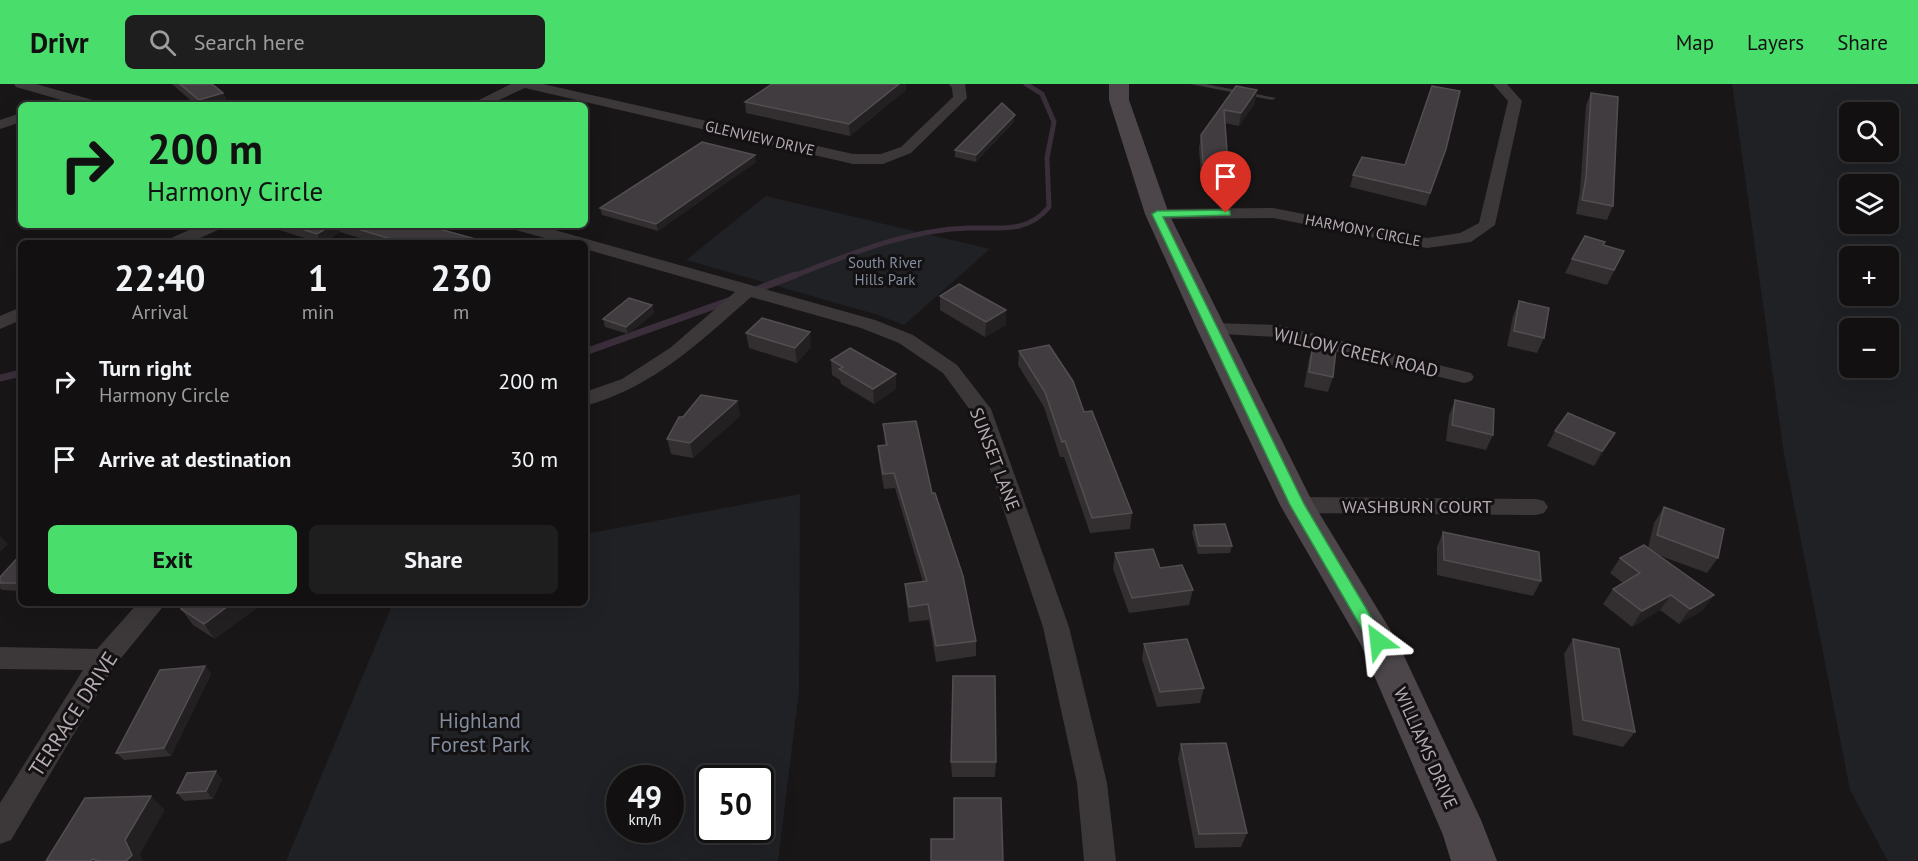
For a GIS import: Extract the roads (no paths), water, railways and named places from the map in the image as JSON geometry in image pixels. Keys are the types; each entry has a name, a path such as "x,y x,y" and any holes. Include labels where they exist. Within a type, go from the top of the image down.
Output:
{"main road":[{"name":"WILLIAMS DRIVE","path":"1119,84 1119,100 1157,214 1298,505 1378,641 1465,835 1474,861"}],"street":[{"path":"21,84 84,102"},
{"path":"483,102 523,84"},
{"name":"GLENVIEW DRIVE","path":"523,84 853,159 883,159 906,150 960,98 959,86 956,84"},
{"name":"HARMONY CIRCLE","path":"1157,214 1273,213 1427,243 1465,238 1487,225 1503,157 1515,101 1500,84"},
{"path":"60,102 70,98"},
{"path":"0,125 18,118"},
{"path":"182,240 208,228"},
{"name":"SUNSET LANE","path":"529,228 572,240"},
{"name":"SUNSET LANE","path":"588,244 868,324 906,339 950,369 980,410 1056,627 1092,783 1100,861"},
{"path":"588,398 629,383 677,352 748,290"},
{"path":"0,323 18,314"},
{"name":"WILLOW CREEK ROAD","path":"1211,329 1278,331 1464,377"},
{"name":"WASHBURN COURT","path":"1298,505 1536,507"},
{"name":"TERRACE DRIVE","path":"0,830 104,660 150,606"},
{"path":"0,658 104,660"}],"lane":[{"path":"1194,84 1272,98"}],"waterway":[{"path":"791,277 856,252 922,233 968,228 1012,227 1032,222 1041,216 1049,207 1047,158 1054,122 1042,94 1026,84"},
{"path":"753,291 795,275"},
{"path":"588,351 731,300"},
{"path":"0,378 18,374"}],"park label":[{"name":"South River Hills Park","path":"885,270"},
{"name":"Highland Forest Park","path":"480,732"}]}
